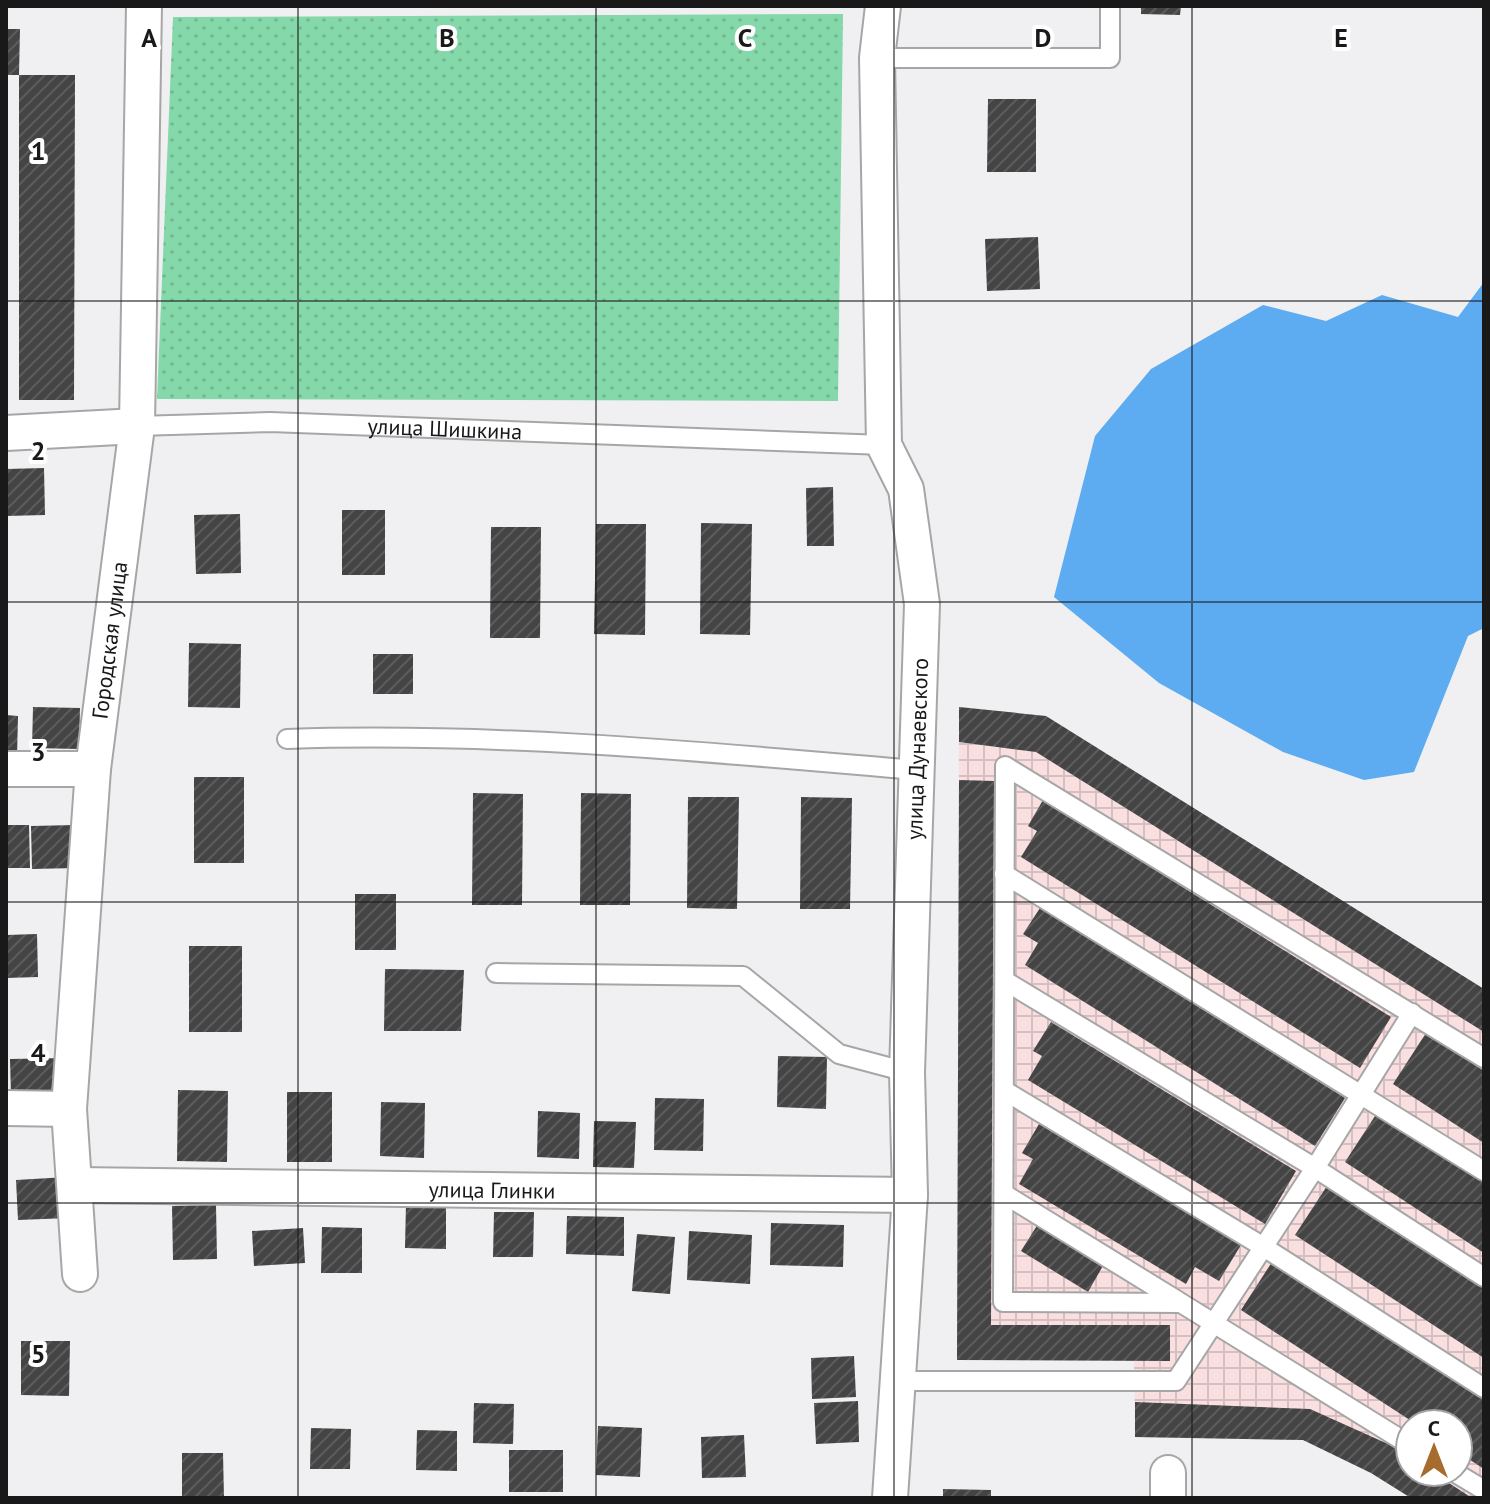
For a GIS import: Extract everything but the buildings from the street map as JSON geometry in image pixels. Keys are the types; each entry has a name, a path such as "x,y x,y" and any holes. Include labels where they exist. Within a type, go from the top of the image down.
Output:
{"street":[{"name":"Городская улица","path":"80,1274 69,1109 93,769 137,426 144,6"},
{"name":"улица Дунаевского","path":"883,6 877,58 884,445 906,489 922,604 907,1072 910,1195 890,1498"},
{"name":"улица Шишкина","path":"6,433 137,426"},
{"path":"6,769 93,769"},
{"path":"6,1108 69,1109"},
{"name":"улица Глинки","path":"76,1185 910,1195"}],"lane":[{"path":"877,58 1110,58 1110,6"},
{"name":"улица Шишкина","path":"137,426 270,422 884,445"},
{"path":"287,739 385,736 572,742 916,770"},
{"path":"1181,1303 1003,1302 1005,766 1484,1058"},
{"path":"1004,874 1484,1171"},
{"path":"496,973 743,976 839,1054 907,1072"},
{"path":"1005,981 1315,1168 1484,1277"},
{"path":"900,1381 1176,1381 1412,1013"},
{"path":"1005,1091 1262,1246 1484,1388"},
{"path":"1004,1194 1394,1435"}],"shaded area":[{"path":"959,707 1046,716 1484,989 1484,1498 1411,1498 1395,1488 1474,1488 1474,1408 1394,1408 1394,1487 1303,1440 1135,1437 1134,1360 957,1360"}],"green space":[{"path":"843,14 838,401 157,399 173,17"}],"water":[{"path":"1484,282 1484,628 1468,636 1414,772 1364,780 1283,752 1159,683 1054,597 1095,436 1151,369 1263,305 1326,321 1382,295 1458,317"}]}
